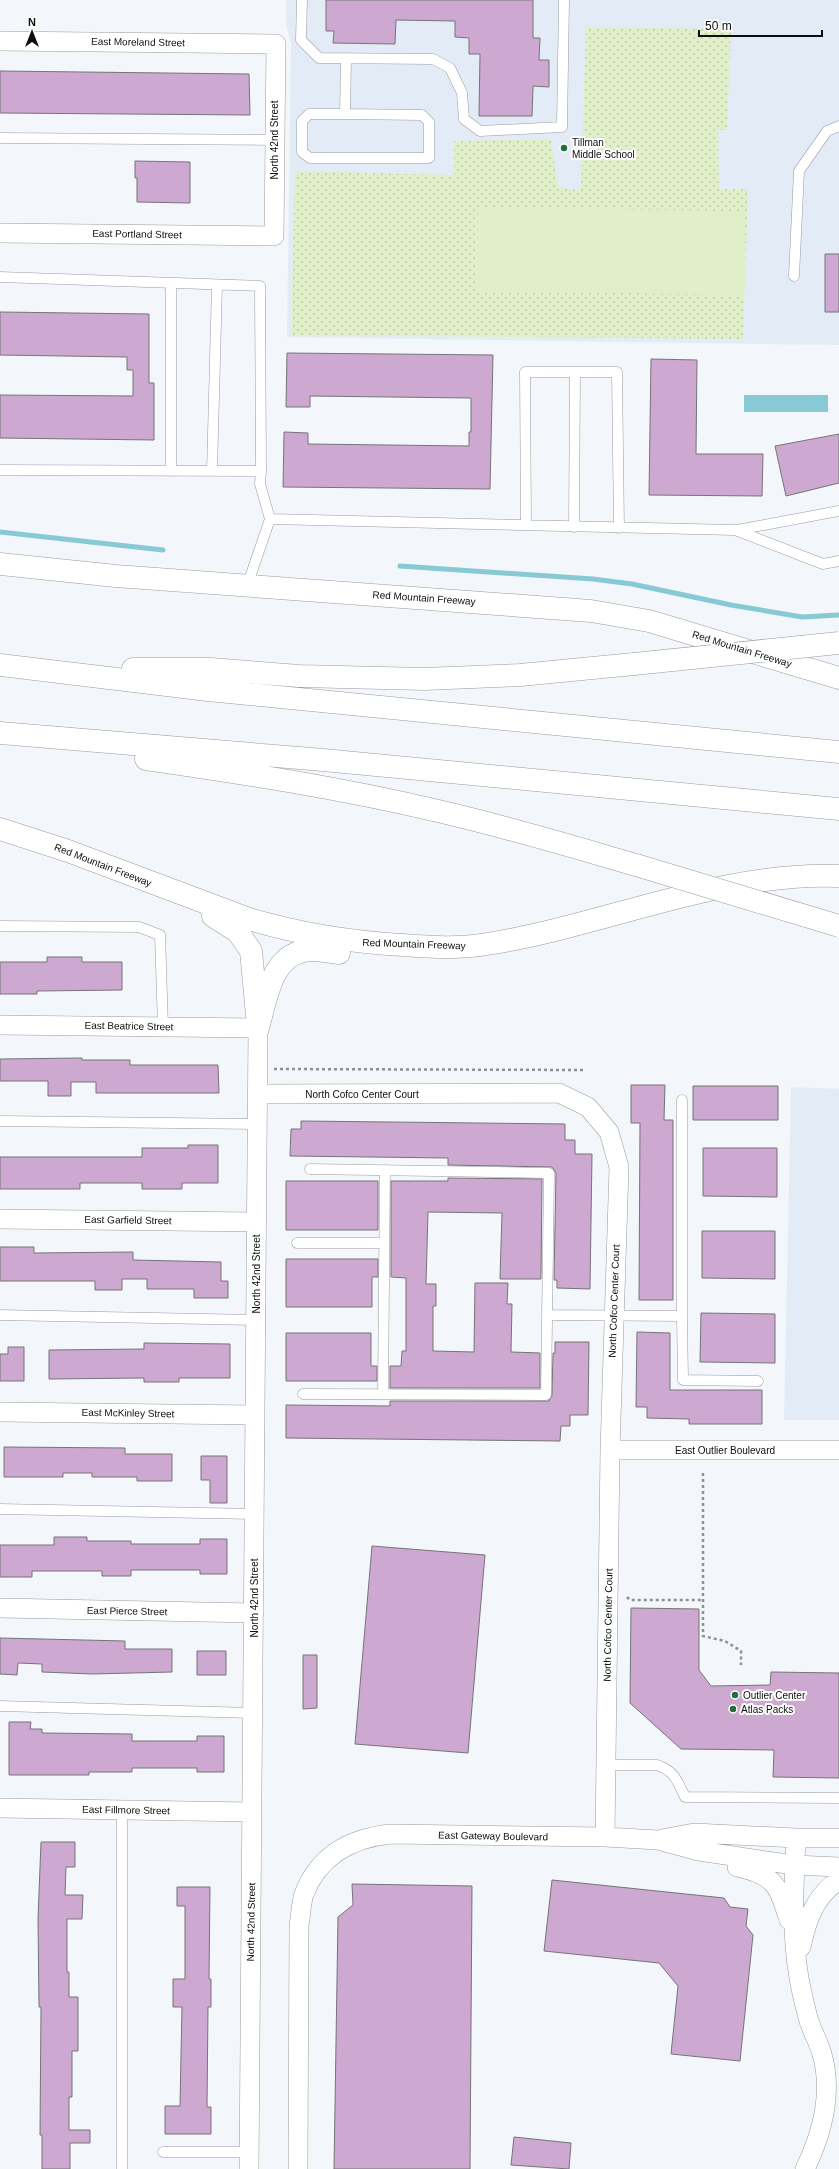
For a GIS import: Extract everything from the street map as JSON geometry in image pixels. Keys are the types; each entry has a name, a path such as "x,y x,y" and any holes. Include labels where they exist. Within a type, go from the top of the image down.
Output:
{"main road":[{"name":"Red Mountain Freeway","path":"0,564 109,575 605,613 649,621 839,678"},
{"path":"41,669 211,669 299,676 424,679 520,675 839,643"},
{"path":"0,665 208,690 839,752"},
{"path":"0,733 331,761 839,809"},
{"path":"0,738 222,770 387,800 500,827 636,865 839,926"},
{"name":"Red Mountain Freeway","path":"0,829 68,851 249,920 299,933 351,942 458,948 517,939 746,883 802,876 839,876"},
{"path":"171,891 238,932 248,944 253,958 258,1028"},
{"path":"258,1028 274,974 283,962 297,953 313,950 386,958 458,948"}],"street":[{"name":"East Moreland Street","path":"0,41 276,44"},
{"name":"North 42nd Street","path":"274,236 276,44"},
{"name":"East Portland Street","path":"0,233 274,236"},
{"name":"East Beatrice Street","path":"0,1025 258,1028"},
{"name":"North 42nd Street","path":"249,2160 258,1028"},
{"name":"North Cofco Center Court","path":"258,1094 559,1093 588,1107 609,1132 618,1167 610,1450 605,1837"},
{"name":"East Garfield Street","path":"0,1218 257,1222"},
{"name":"East McKinley Street","path":"0,1412 255,1415"},
{"name":"East Outlier Boulevard","path":"610,1450 839,1450"},
{"name":"East Pierce Street","path":"0,1608 254,1613"},
{"name":"East Fillmore Street","path":"0,1808 252,1812"},
{"name":"East Gateway Boulevard","path":"658,1840 694,1832 796,1838 839,1838"},
{"name":"East Gateway Boulevard","path":"298,2169 299,1925 304,1894 321,1866 331,1854 370,1836 391,1834 605,1837 658,1840 699,1851 794,1865 839,1867"},
{"path":"796,1838 794,1865 794,1935 807,2015 822,2055 826,2086 825,2114 816,2146 805,2169"},
{"name":"East Gateway Boulevard","path":"699,1851 730,1866 758,1871 767,1877 777,1887 782,1897 794,1935"},
{"path":"798,1964 806,1926 814,1904 839,1880"}],"lane":[{"path":"302,0 301,40 319,58 433,59 450,68 462,93 464,120 480,131 562,127 564,0"},
{"path":"345,114 346,59"},
{"path":"309,114 345,114 422,115 429,122 429,158 310,158 302,152 302,121 309,114"},
{"path":"794,276 799,171 827,131 839,126"},
{"path":"0,138 275,140"},
{"path":"0,277 260,286 260,484 270,519 247,586"},
{"path":"171,283 171,471"},
{"path":"212,471 217,284"},
{"path":"526,526 525,372 617,372 619,528"},
{"path":"574,526 575,372"},
{"path":"0,470 261,471"},
{"path":"270,519 735,530 839,511"},
{"path":"735,530 823,564 839,561"},
{"path":"0,926 139,927 160,935 163,1027"},
{"path":"682,1100 683,1380 758,1381"},
{"path":"0,1121 257,1124"},
{"path":"303,1394 546,1395 550,1173 310,1169"},
{"path":"383,1394 385,1170"},
{"path":"297,1243 384,1243"},
{"path":"0,1315 256,1320"},
{"path":"548,1315 682,1316"},
{"path":"0,1509 254,1514"},
{"path":"0,1706 253,1713"},
{"path":"606,1765 657,1765 664,1767 677,1779 685,1797 839,1798"},
{"path":"122,1810 122,2169"},
{"path":"163,2152 249,2160"}],"path":[{"path":"258,1068 584,1070"},
{"path":"703,1473 703,1636 724,1641 741,1652 741,1665"},
{"path":"627,1596 630,1600 703,1600"}],"shaded area":[{"name":"Tillman Middle School","path":"286,0 839,0 839,345 287,337 291,42 286,24"},
{"path":"791,1087 839,1089 839,1420 784,1420"}],"green space":[{"path":"586,27 731,29 727,130 718,130 719,189 748,189 743,339 291,335 295,171 454,175 454,141 551,139 558,188 581,190"},
{"path":"478,208 745,211 744,295 477,291"}],"water":[{"path":"744,395 828,395 828,412 744,412"}],"building":[{"path":"326,0 533,0 533,38 540,38 539,60 549,60 549,87 533,86 532,116 479,116 480,54 469,54 469,38 455,37 455,21 396,20 395,44 333,43 334,31 326,31"},
{"path":"0,71 249,74 250,115 0,113"},
{"path":"135,161 190,162 190,203 137,202"},
{"path":"825,254 839,254 839,312 825,312"},
{"path":"0,312 149,314 149,383 154,383 154,440 0,438 0,395 133,396 133,370 127,370 127,357 0,355"},
{"path":"287,353 493,355 490,489 283,487 284,432 308,433 308,444 469,446 469,432 471,432 471,398 310,396 310,407 286,407"},
{"path":"651,359 697,360 696,454 763,454 762,496 649,495"},
{"path":"839,434 839,483 786,496 775,446"},
{"path":"47,957 82,957 82,962 122,962 122,990 37,991 37,994 0,994 0,962 47,962"},
{"path":"82,1058 82,1060 130,1060 130,1065 218,1065 219,1093 96,1093 96,1082 71,1082 71,1096 48,1096 48,1081 0,1081 0,1059"},
{"path":"631,1085 665,1085 664,1120 673,1120 673,1300 639,1300 640,1123 631,1123"},
{"path":"693,1086 778,1086 778,1120 693,1120"},
{"path":"301,1121 565,1124 565,1140 575,1140 575,1154 592,1154 590,1289 557,1288 557,1280 554,1280 556,1173 552,1167 448,1165 448,1158 290,1156 291,1129 301,1129"},
{"path":"188,1145 218,1145 218,1183 182,1183 182,1189 142,1189 142,1183 80,1183 80,1189 0,1189 0,1157 142,1157 142,1148 188,1148"},
{"path":"703,1148 777,1148 777,1197 703,1196"},
{"path":"448,1178 542,1179 541,1279 500,1279 502,1213 428,1212 426,1284 436,1284 436,1306 433,1306 433,1351 474,1352 475,1283 508,1283 507,1304 512,1304 511,1352 540,1353 540,1388 390,1388 390,1366 401,1366 402,1351 406,1351 406,1278 391,1277 391,1181 448,1181"},
{"path":"286,1181 378,1181 378,1230 286,1230"},
{"path":"702,1231 775,1231 775,1279 702,1278"},
{"path":"0,1247 34,1247 34,1253 133,1252 133,1260 221,1262 221,1281 228,1281 228,1298 194,1298 194,1289 147,1289 147,1279 122,1279 122,1290 95,1290 95,1281 0,1281"},
{"path":"286,1259 378,1259 378,1277 372,1277 372,1307 286,1307"},
{"path":"701,1313 775,1314 775,1363 700,1362"},
{"path":"637,1332 670,1333 670,1390 762,1390 762,1424 689,1424 689,1419 647,1418 647,1407 636,1407"},
{"path":"286,1333 371,1333 371,1366 377,1366 377,1381 286,1381"},
{"path":"555,1342 589,1342 588,1415 570,1415 570,1426 561,1426 560,1441 286,1438 286,1405 390,1406 390,1401 549,1401 552,1395 553,1353 555,1353"},
{"path":"144,1343 230,1344 230,1378 179,1378 179,1382 144,1382 144,1378 49,1379 49,1350 144,1349"},
{"path":"8,1347 24,1347 24,1381 0,1381 0,1354 8,1354"},
{"path":"4,1447 125,1448 125,1454 172,1454 172,1481 137,1481 137,1477 92,1477 92,1473 63,1473 63,1477 4,1477"},
{"path":"201,1456 227,1456 227,1503 210,1503 210,1480 201,1480"},
{"path":"54,1537 87,1537 87,1541 131,1541 131,1544 200,1544 200,1539 227,1539 227,1574 200,1574 200,1570 131,1570 131,1576 102,1576 102,1571 32,1571 32,1577 0,1577 0,1545 54,1545"},
{"path":"372,1546 485,1555 468,1753 355,1744"},
{"name":"Outlier Center","path":"631,1608 699,1609 699,1670 711,1686 770,1685 771,1672 839,1673 839,1778 773,1777 774,1750 681,1749 630,1703"},
{"path":"0,1638 125,1641 125,1649 172,1649 172,1672 92,1674 42,1672 42,1664 18,1663 17,1675 0,1674"},
{"path":"197,1651 226,1651 226,1675 197,1675"},
{"path":"303,1655 317,1655 317,1708 303,1709"},
{"path":"9,1722 31,1722 30,1729 42,1729 42,1733 132,1734 132,1741 197,1741 197,1736 224,1736 224,1772 197,1772 197,1768 132,1768 132,1772 89,1772 89,1775 9,1775"},
{"path":"41,1842 75,1842 75,1867 66,1867 65,1895 83,1895 82,1919 67,1919 67,1972 69,1972 69,1997 78,1997 78,2051 72,2051 72,2097 69,2097 69,2130 90,2130 90,2143 70,2143 70,2169 42,2169 42,2135 40,2135 41,2007 39,2007 38,1919"},
{"path":"552,1880 724,1898 730,1907 748,1909 746,1926 753,1935 740,2061 671,2054 678,1986 659,1963 544,1951"},
{"path":"352,1884 472,1886 470,2169 334,2169 338,1917 353,1905"},
{"path":"177,1887 210,1887 209,1979 211,1979 211,2007 208,2007 207,2107 211,2107 211,2134 165,2134 165,2106 180,2106 182,2007 173,2007 173,1979 185,1979 185,1906 177,1906"},
{"path":"514,2137 571,2143 569,2169 511,2165"}],"waterway":[{"path":"0,532 163,550"},
{"path":"400,566 593,579 632,584 731,605 802,617 839,615"}],"place":[{"name":"Tillman Middle School","path":"564,148"},
{"name":"Outlier Center","path":"735,1695"},
{"name":"Atlas Packs","path":"733,1709"}]}
